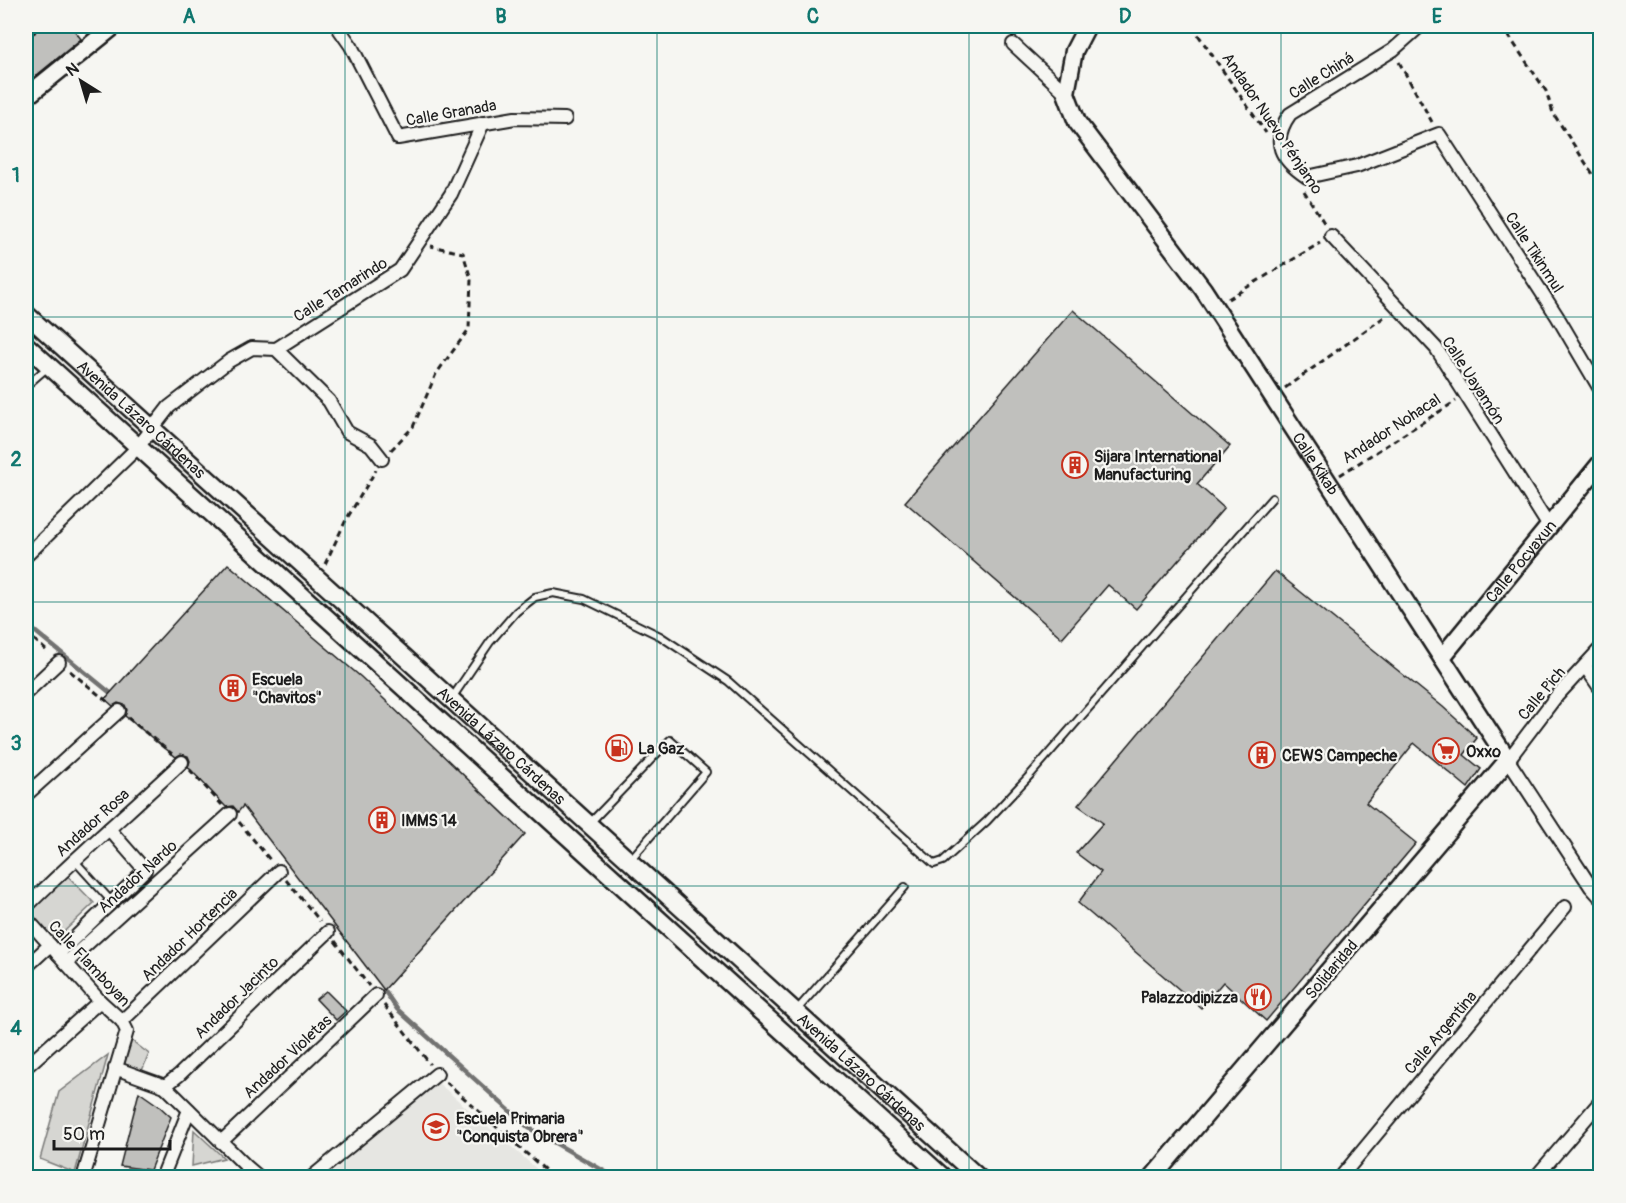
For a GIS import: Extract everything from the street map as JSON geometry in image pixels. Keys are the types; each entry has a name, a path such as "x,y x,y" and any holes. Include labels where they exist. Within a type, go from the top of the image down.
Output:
{"main road":[{"path":"26,97 114,26"},
{"path":"1066,93 1074,51 1087,26"},
{"name":"Calle Kikab","path":"1066,93 1077,122 1215,307 1508,760"},
{"name":"Avenida Lázaro Cárdenas","path":"26,314 979,1178"},
{"name":"Avenida Lázaro Cárdenas","path":"26,345 944,1178"},
{"name":"Calle Pocyaxun","path":"1442,657 1550,528 1600,464"},
{"path":"403,687 418,670"},
{"path":"500,775 515,757"},
{"name":"Solidaridad","path":"1152,1178 1508,760"}],"street":[{"path":"26,29 30,26"},
{"name":"Calle Granada","path":"337,26 351,46 398,138 515,118 565,119"},
{"name":"Calle Chiná","path":"1273,137 1290,114 1393,50 1420,26"},
{"path":"1013,44 1066,93"},
{"name":"Calle Tamarindo","path":"26,556 138,447 169,407 229,361 252,348 276,349 400,270 451,194 483,123"},
{"path":"1273,137 1288,165 1307,177 1357,166 1439,134"},
{"name":"Calle Tikinmul","path":"1439,134 1557,316 1600,389"},
{"name":"Calle Uayamón","path":"1331,236 1436,348 1550,528"},
{"path":"276,349 329,401 347,432 371,445 382,459"},
{"name":"Calle Pich","path":"1508,760 1555,698 1600,649"},
{"path":"26,693 59,662"},
{"path":"1585,666 1600,688"},
{"path":"26,795 119,711"},
{"name":"Calle Kikab","path":"1508,760 1600,897"},
{"name":"Andador Rosa","path":"26,907 74,859 109,830 182,762"},
{"name":"Andador Nardo","path":"26,967 58,954 230,814"},
{"path":"58,954 145,870 109,830"},
{"name":"Andador Hortencia","path":"122,1021 279,871"},
{"name":"Calle Argentina","path":"1340,1178 1565,907"},
{"name":"Calle Flamboyan","path":"26,918 99,1001 122,1021 127,1031 84,1178"},
{"name":"Andador Jacinto","path":"165,1086 328,932"},
{"name":"Andador Violetas","path":"221,1142 376,995"},
{"path":"26,1067 99,1001"},
{"path":"115,1068 165,1086 221,1142 247,1172 260,1178"},
{"path":"311,1178 437,1074"},
{"path":"1535,1178 1600,1102"},
{"path":"162,1178 189,1110"}],"lane":[{"path":"26,386 49,366"},
{"path":"451,700 490,642 516,612 535,597 553,593 584,599 660,636 728,681 934,864 943,861 987,821 1031,774 1272,498"},
{"path":"588,824 670,740 706,772 629,861"},
{"path":"74,859 112,902"},
{"path":"795,1011 905,887"}],"path":[{"path":"1193,27 1198,26"},
{"path":"1502,26 1545,91 1553,112 1600,186"},
{"name":"Andador Nuevo Pénjamo","path":"1193,27 1273,137"},
{"path":"1393,50 1439,134"},
{"name":"Andador Nuevo Pénjamo","path":"1288,165 1331,236"},
{"path":"1215,307 1331,236"},
{"path":"318,579 346,520 382,459 413,427 436,374 469,329 471,279 463,254 418,243"},
{"path":"1273,396 1398,307"},
{"name":"Andador Nohacal","path":"1329,482 1465,395"}],"shaded area":[{"path":"63,871 94,903 50,945 26,918 26,907"},
{"path":"131,1040 149,1054 141,1073 122,1064"},
{"path":"108,1055 75,1173 40,1159 59,1092"},
{"name":"Escuela Primaria \"Conquista Obrera\"","path":"436,1081 546,1177 326,1178"},
{"path":"194,1130 224,1158 192,1166"}],"building":[{"path":"38,26 71,26 81,39 26,84 26,37 35,33"},
{"name":"Sijara International Manufacturing","path":"1073,310 1230,446 1197,484 1224,508 1136,609 1108,585 1062,638 905,502"},
{"path":"228,564 361,677 525,834 384,990 243,806 238,812 233,806 226,807 188,767 190,761 188,756 181,754 176,757 125,716 127,710 125,705 118,703 113,706 105,699"},
{"name":"CEWS Campeche","path":"1275,571 1443,707 1477,738 1464,755 1481,769 1468,788 1414,743 1366,803 1416,843 1266,1021 1223,982 1201,1008 1078,903 1101,872 1076,853 1103,823 1078,805"},
{"path":"326,991 346,1011 336,1020 316,999"},
{"path":"139,1092 171,1117 150,1170 120,1166"}],"waterway":[{"path":"26,624 113,695"},
{"path":"384,990 397,1009 529,1128 616,1178"}],"place":[{"name":"Sijara International Manufacturing","path":"1075,465"},
{"name":"Escuela \"Chavitos\"","path":"233,688"},
{"name":"La Gaz","path":"619,748"},
{"name":"Oxxo","path":"1446,751"},
{"name":"CEWS Campeche","path":"1262,755"},
{"name":"IMMS 14","path":"382,820"},
{"name":"Palazzodipizza","path":"1258,997"},
{"name":"Escuela Primaria \"Conquista Obrera\"","path":"436,1127"}]}
